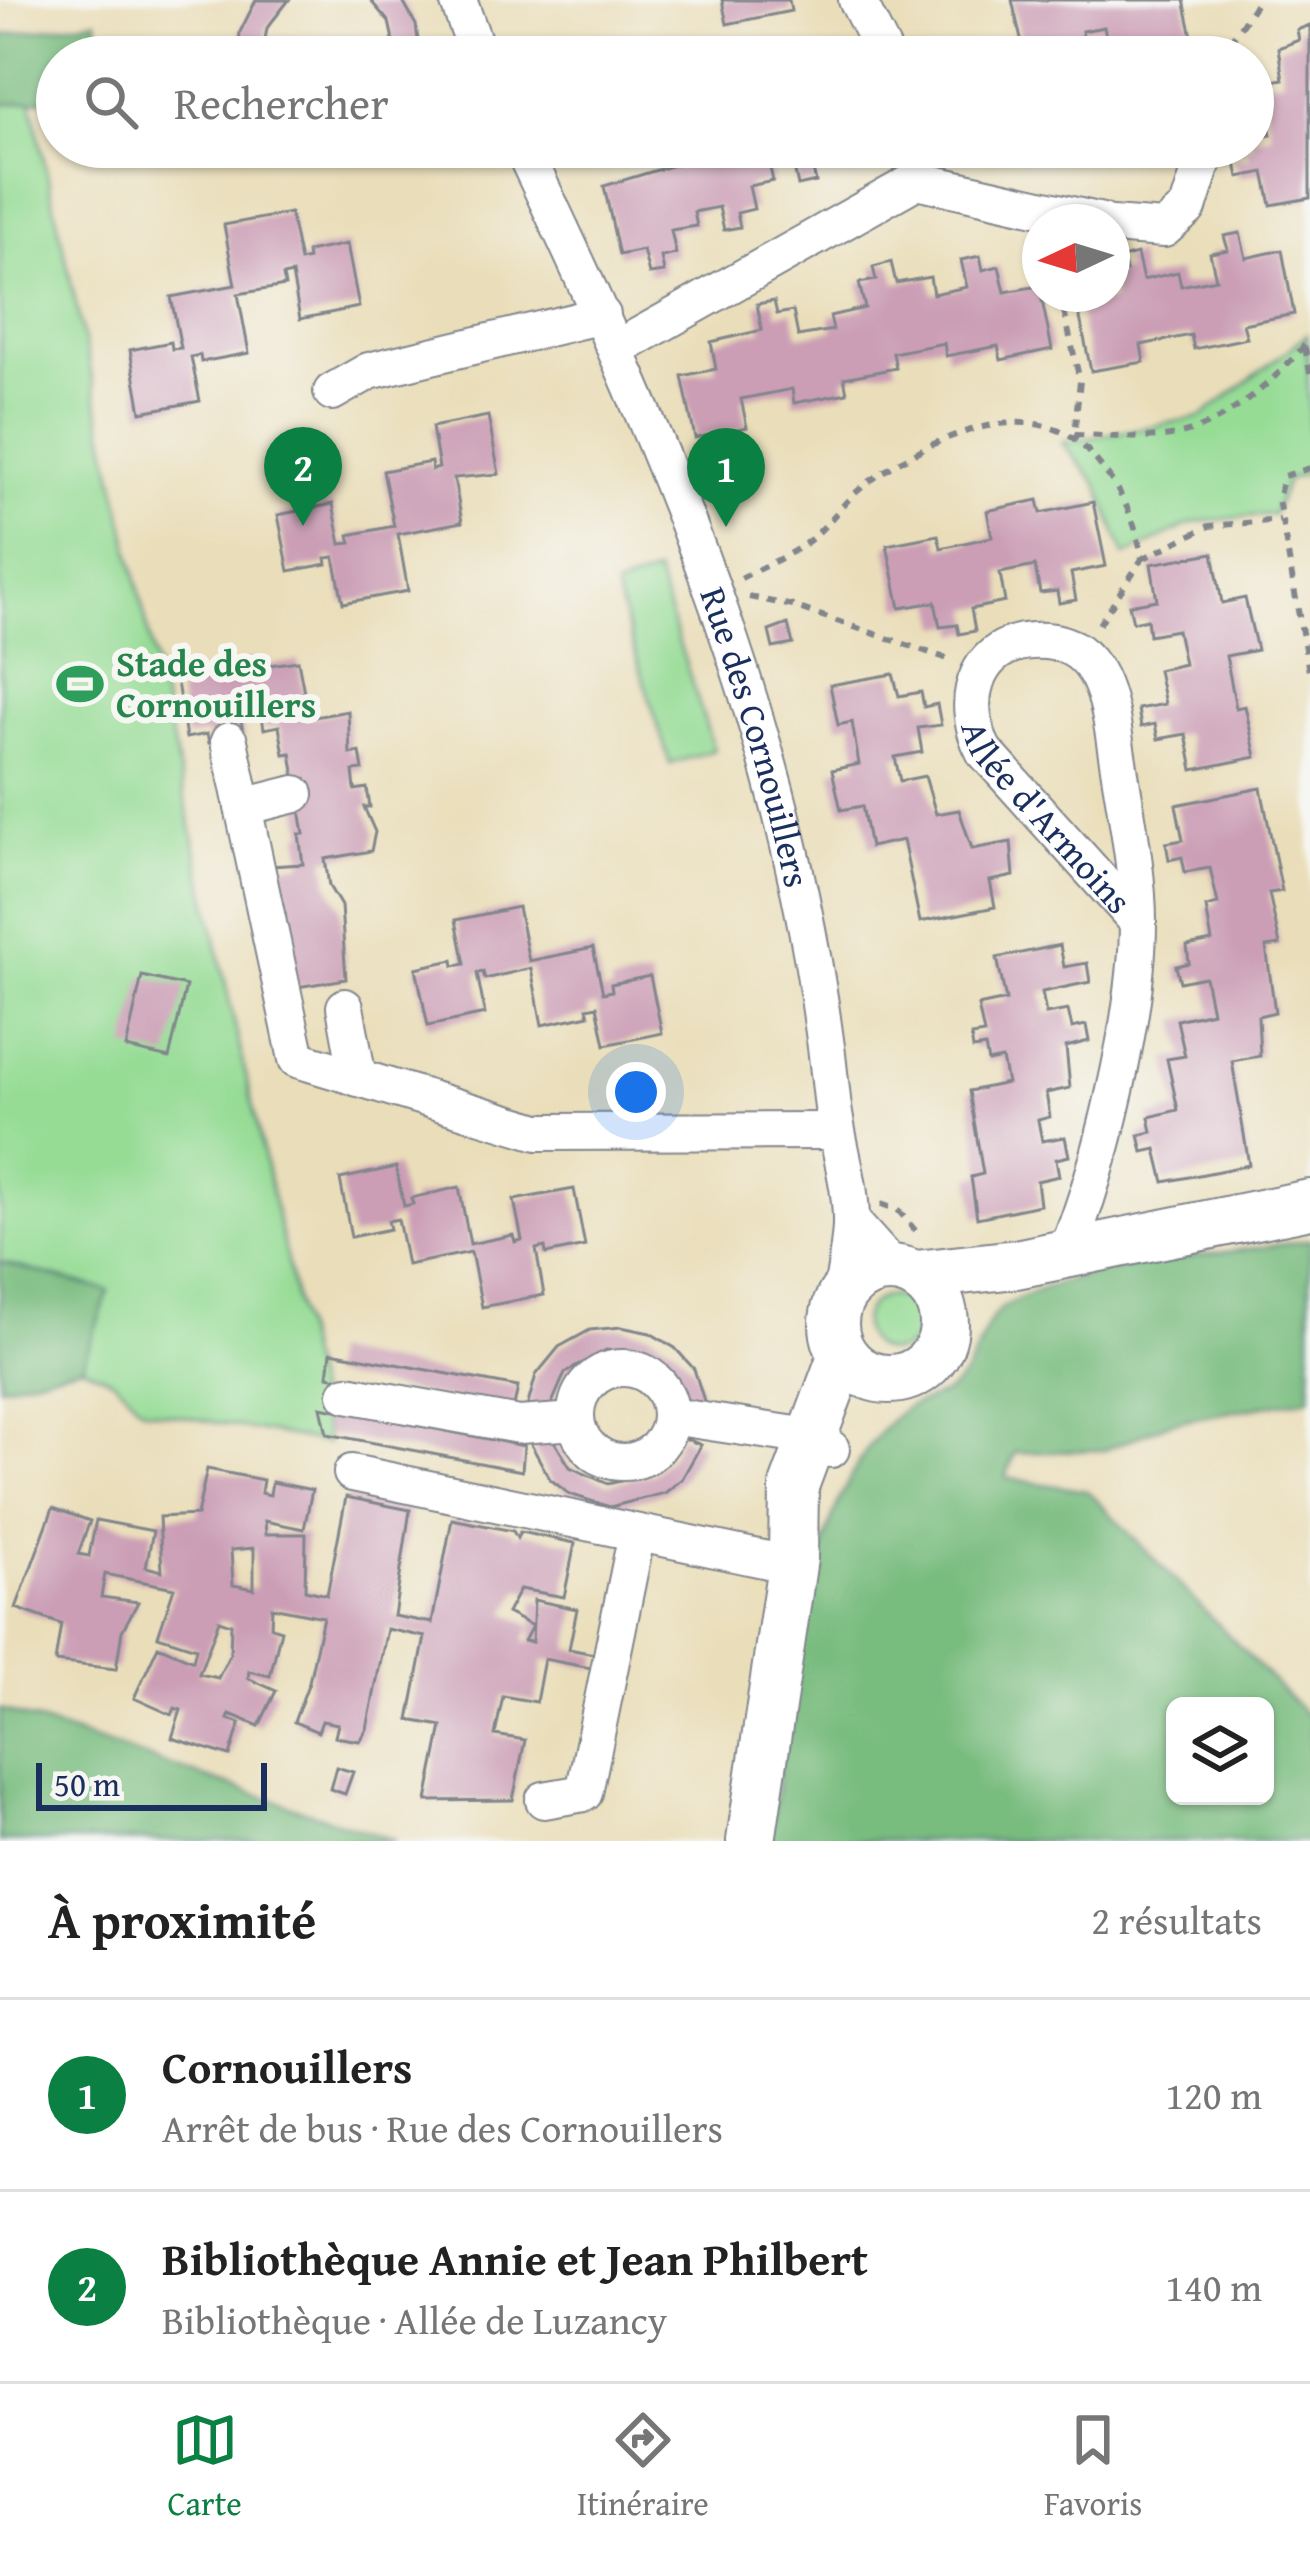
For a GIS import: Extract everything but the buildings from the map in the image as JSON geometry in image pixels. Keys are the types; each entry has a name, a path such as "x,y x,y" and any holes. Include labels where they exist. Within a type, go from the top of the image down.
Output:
{"main road":[{"path":"884,1379 854,1366 843,1354 834,1325 841,1297 863,1275 1016,1264 1310,1204"},
{"path":"751,1841 792,1561 794,1486 820,1444 861,1400 884,1379 918,1371 932,1360 944,1327 1016,1264"},
{"path":"905,1272 937,1297 944,1327"},
{"path":"820,1444 843,1354"}],"street":[{"path":"458,0 471,36"},
{"path":"856,0 875,36"},
{"name":"Rue des Cornouillers","path":"532,168 618,348 716,590 800,877 851,1221 841,1297"},
{"path":"618,348 911,168"},
{"path":"931,168 1045,204"},
{"path":"1130,226 1164,229 1188,208 1201,168"},
{"path":"332,392 369,371 602,315"},
{"name":"Allée d'Armoins","path":"1067,1251 1092,1189 1134,976 1138,922 1109,704 1100,675 1082,653 1053,641 1024,640 997,650 978,669 970,725 984,751 1138,922"},
{"path":"229,741 297,1059 538,1132 835,1131"},
{"path":"243,807 295,794"},
{"path":"345,1006 358,1078"},
{"path":"1092,1189 1126,1240"},
{"path":"851,1221 905,1272"},
{"path":"620,1368 656,1382 670,1416 655,1450 632,1462 596,1454 576,1421 587,1385 620,1368"},
{"path":"347,1394 518,1425 576,1421"},
{"path":"670,1416 820,1444"},
{"path":"352,1474 792,1561"},
{"path":"544,1800 584,1792 637,1533"}],"path":[{"path":"1234,36 1258,0"},
{"path":"1064,312 1080,381 1074,435 1118,485 1138,534 1142,559"},
{"path":"716,590 806,543 861,487 958,431 1005,425 1074,435 1164,437 1192,430 1252,398 1308,342"},
{"path":"1308,342 1310,373"},
{"path":"1310,468 1284,476 1280,520 1310,677"},
{"path":"1082,653 1142,559 1209,526 1280,520"},
{"path":"716,590 793,606 978,669"}],"green space":[{"path":"96,20 99,36 36,36 36,101 0,105 0,36"},
{"name":"Stade des Cornouillers","path":"31,101 36,168 46,168 327,1443 143,1409 114,1380 82,1366 108,1291 0,1262 0,105"},
{"path":"1307,335 1310,472 1287,480 1273,514 1194,522 1125,556 1098,485 1062,443 1201,417"},
{"path":"656,573 714,750 670,764 615,588"},
{"path":"1310,1240 1310,1398 1172,1422 1105,1450 1015,1453 1006,1478 1088,1491 1310,1719 1310,1841 769,1841 805,1613 841,1498 866,1451 904,1409 958,1383 1001,1309 1065,1282 1193,1256"},
{"path":"0,1262 109,1291 82,1366 0,1386"},
{"path":"891,1296 911,1304 919,1324 911,1344 891,1352 871,1344 863,1324 871,1304"},
{"path":"0,1709 396,1841 0,1841"}],"place":[{"name":"Bibliothèque Annie et Jean Philbert","path":"303,526"},
{"name":"Cornouillers","path":"726,527"},
{"name":"Stade des Cornouillers","path":"80,684"}]}
